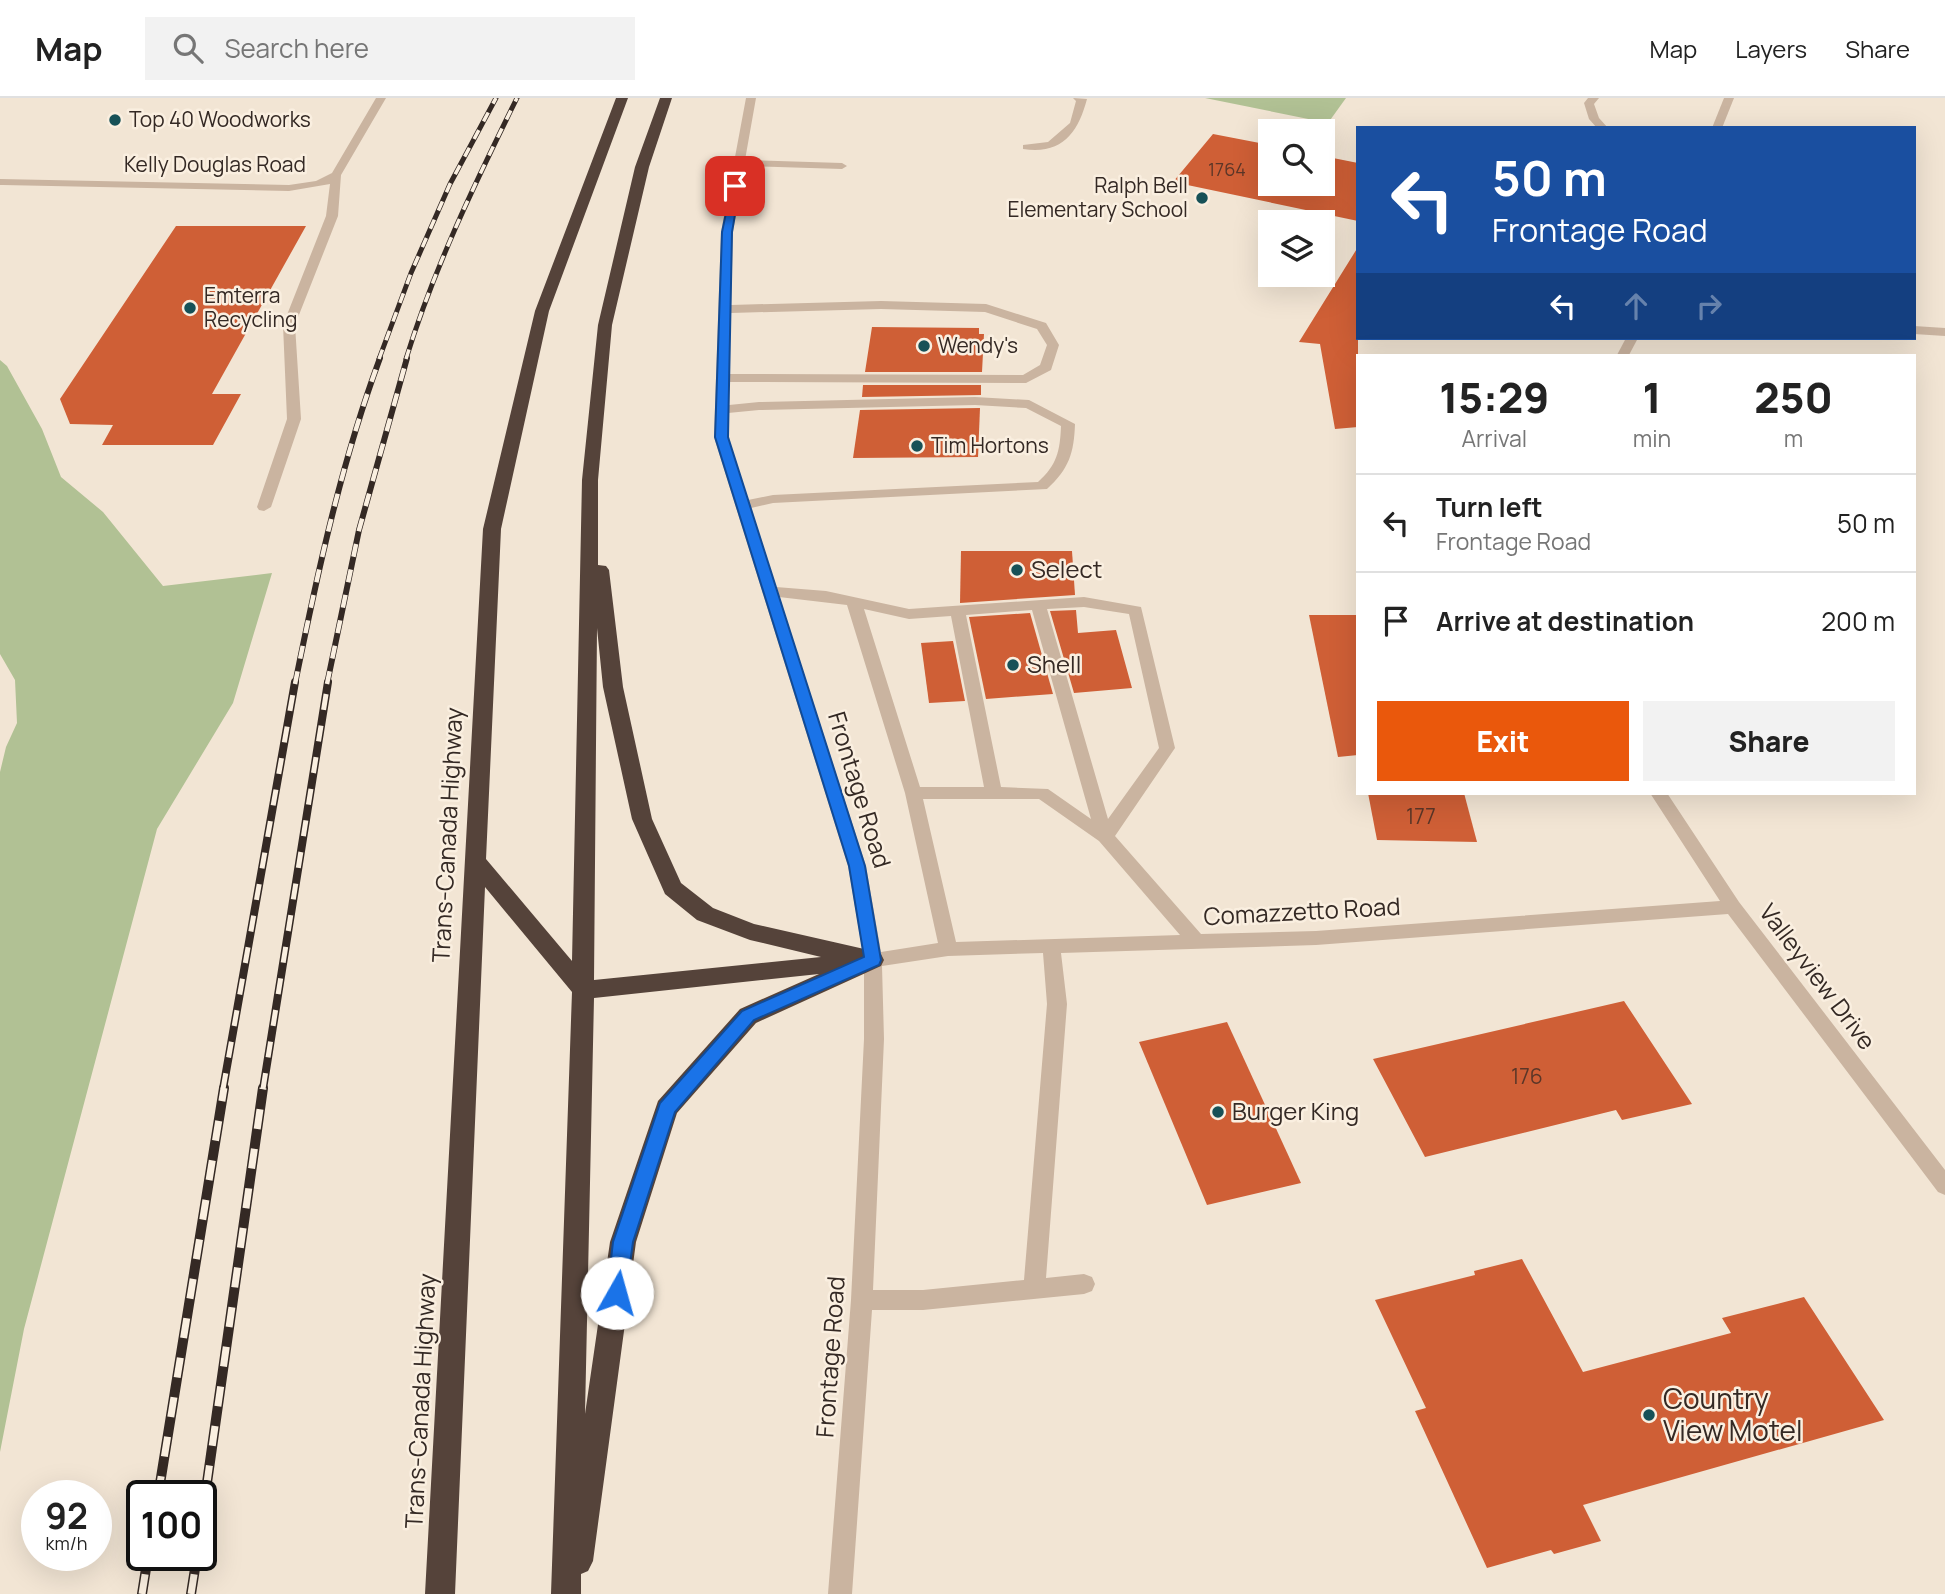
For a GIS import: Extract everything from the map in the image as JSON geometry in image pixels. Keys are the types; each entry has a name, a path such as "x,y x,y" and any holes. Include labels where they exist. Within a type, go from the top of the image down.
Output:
{"highway":[{"name":"Trans-Canada Highway","path":"440,1594 492,529 542,311 622,98"},
{"path":"566,1594 583,990 590,480 605,325 642,167 666,98"},
{"path":"590,480 613,687 642,819 673,888 705,914 750,932 873,960"},
{"path":"475,860 583,990"},
{"path":"583,990 873,960"},
{"path":"573,1594 623,1242 667,1108 748,1016 873,960"}],"street":[{"name":"Kelly Douglas Road","path":"3,182 289,188 323,183 336,175 380,98"},
{"name":"Frontage Road","path":"751,98 727,232 721,437 857,866 873,960 874,1040 862,1300 840,1594"},
{"path":"1027,147 1051,145 1075,124 1082,99 1078,98"},
{"path":"1594,98 1589,103 1594,119 1601,126"},
{"path":"1718,126 1729,98"},
{"path":"740,163 842,166"},
{"path":"264,507 294,419 289,325 332,216 336,175"},
{"path":"723,378 1026,379 1046,368 1053,345 1042,326 986,308 881,305 725,309"},
{"path":"1916,330 1945,332"},
{"path":"722,410 759,406 989,402 1029,404 1068,424 1068,447 1062,470 1042,486 773,499 743,505"},
{"path":"769,591 854,602 909,614 1084,602 1136,610 1167,748 1105,837"},
{"path":"854,602 913,793 948,949"},
{"path":"1038,605 1105,837"},
{"path":"957,610 994,793"},
{"path":"913,793 1042,793 1105,837 1196,941"},
{"name":"Valleyview Drive","path":"1659,795 1733,907 1945,1186"},
{"name":"Comazzetto Road","path":"873,960 948,949 1316,939 1733,907"},
{"path":"1034,1289 1057,1004 1051,945"},
{"path":"862,1300 923,1300 1084,1284"}],"green space":[{"path":"1205,98 1346,98 1331,119 1308,119"},
{"path":"0,360 7,366 42,429 61,477 103,512 163,586 272,573 233,703 157,829 24,1329 0,1452 0,772 6,747 17,723 15,680 0,654"}],"building":[{"name":"Ralph Bell Elementary School","path":"1213,134 1258,143 1258,196 1335,196 1335,158 1356,163 1356,221 1335,216 1335,210 1306,210 1173,182"},
{"name":"Emterra Recycling","path":"176,226 306,226 212,394 241,394 213,445 102,445 113,425 70,424 60,399"},
{"path":"1356,250 1356,427 1335,429 1320,344 1299,342"},
{"name":"Wendy's","path":"872,327 979,328 979,334 984,334 982,372 865,372"},
{"path":"863,385 981,385 981,395 862,397"},
{"name":"Tim Hortons","path":"980,408 978,457 853,458 860,410"},
{"name":"Select","path":"961,551 1072,551 1075,595 960,603"},
{"path":"1076,610 1078,633 1116,630 1132,688 1074,693 1050,611"},
{"path":"1030,613 1053,694 986,699 969,617"},
{"path":"1309,615 1356,615 1356,755 1338,757"},
{"path":"953,641 965,701 929,703 921,643"},
{"path":"1368,795 1465,795 1477,842 1377,840"},
{"path":"1624,1001 1692,1104 1622,1120 1616,1110 1425,1157 1373,1059"},
{"name":"Burger King","path":"1227,1022 1301,1183 1207,1205 1139,1042"},
{"name":"Country View Motel","path":"1522,1259 1583,1372 1731,1333 1722,1318 1804,1297 1884,1420 1583,1505 1601,1541 1554,1554 1551,1550 1487,1568 1415,1411 1426,1408 1375,1300 1475,1275 1474,1271"}],"railway":[{"path":"379,359 411,273 450,184 496,98"},
{"path":"406,359 442,259 517,98"},
{"path":"295,684 321,561 342,479 380,358"},
{"path":"327,684 359,530 407,358"},
{"path":"223,1089 295,682"},
{"path":"263,1089 328,682"},
{"path":"161,1480 224,1088"},
{"path":"207,1480 263,1088"},
{"path":"142,1594 146,1571"},
{"path":"191,1594 195,1571"}],"place":[{"name":"Top 40 Woodworks","path":"115,120"},
{"name":"Ralph Bell Elementary School","path":"1202,198"},
{"name":"Emterra Recycling","path":"190,308"},
{"name":"Wendy's","path":"924,346"},
{"name":"Tim Hortons","path":"917,446"},
{"name":"Select","path":"1017,570"},
{"name":"Shell","path":"1013,665"},
{"name":"Burger King","path":"1218,1112"},
{"name":"Country View Motel","path":"1649,1415"}],"route":[{"path":"617,1293 623,1242 667,1108 748,1016 873,960 857,866 721,437 727,232 735,186"}]}
